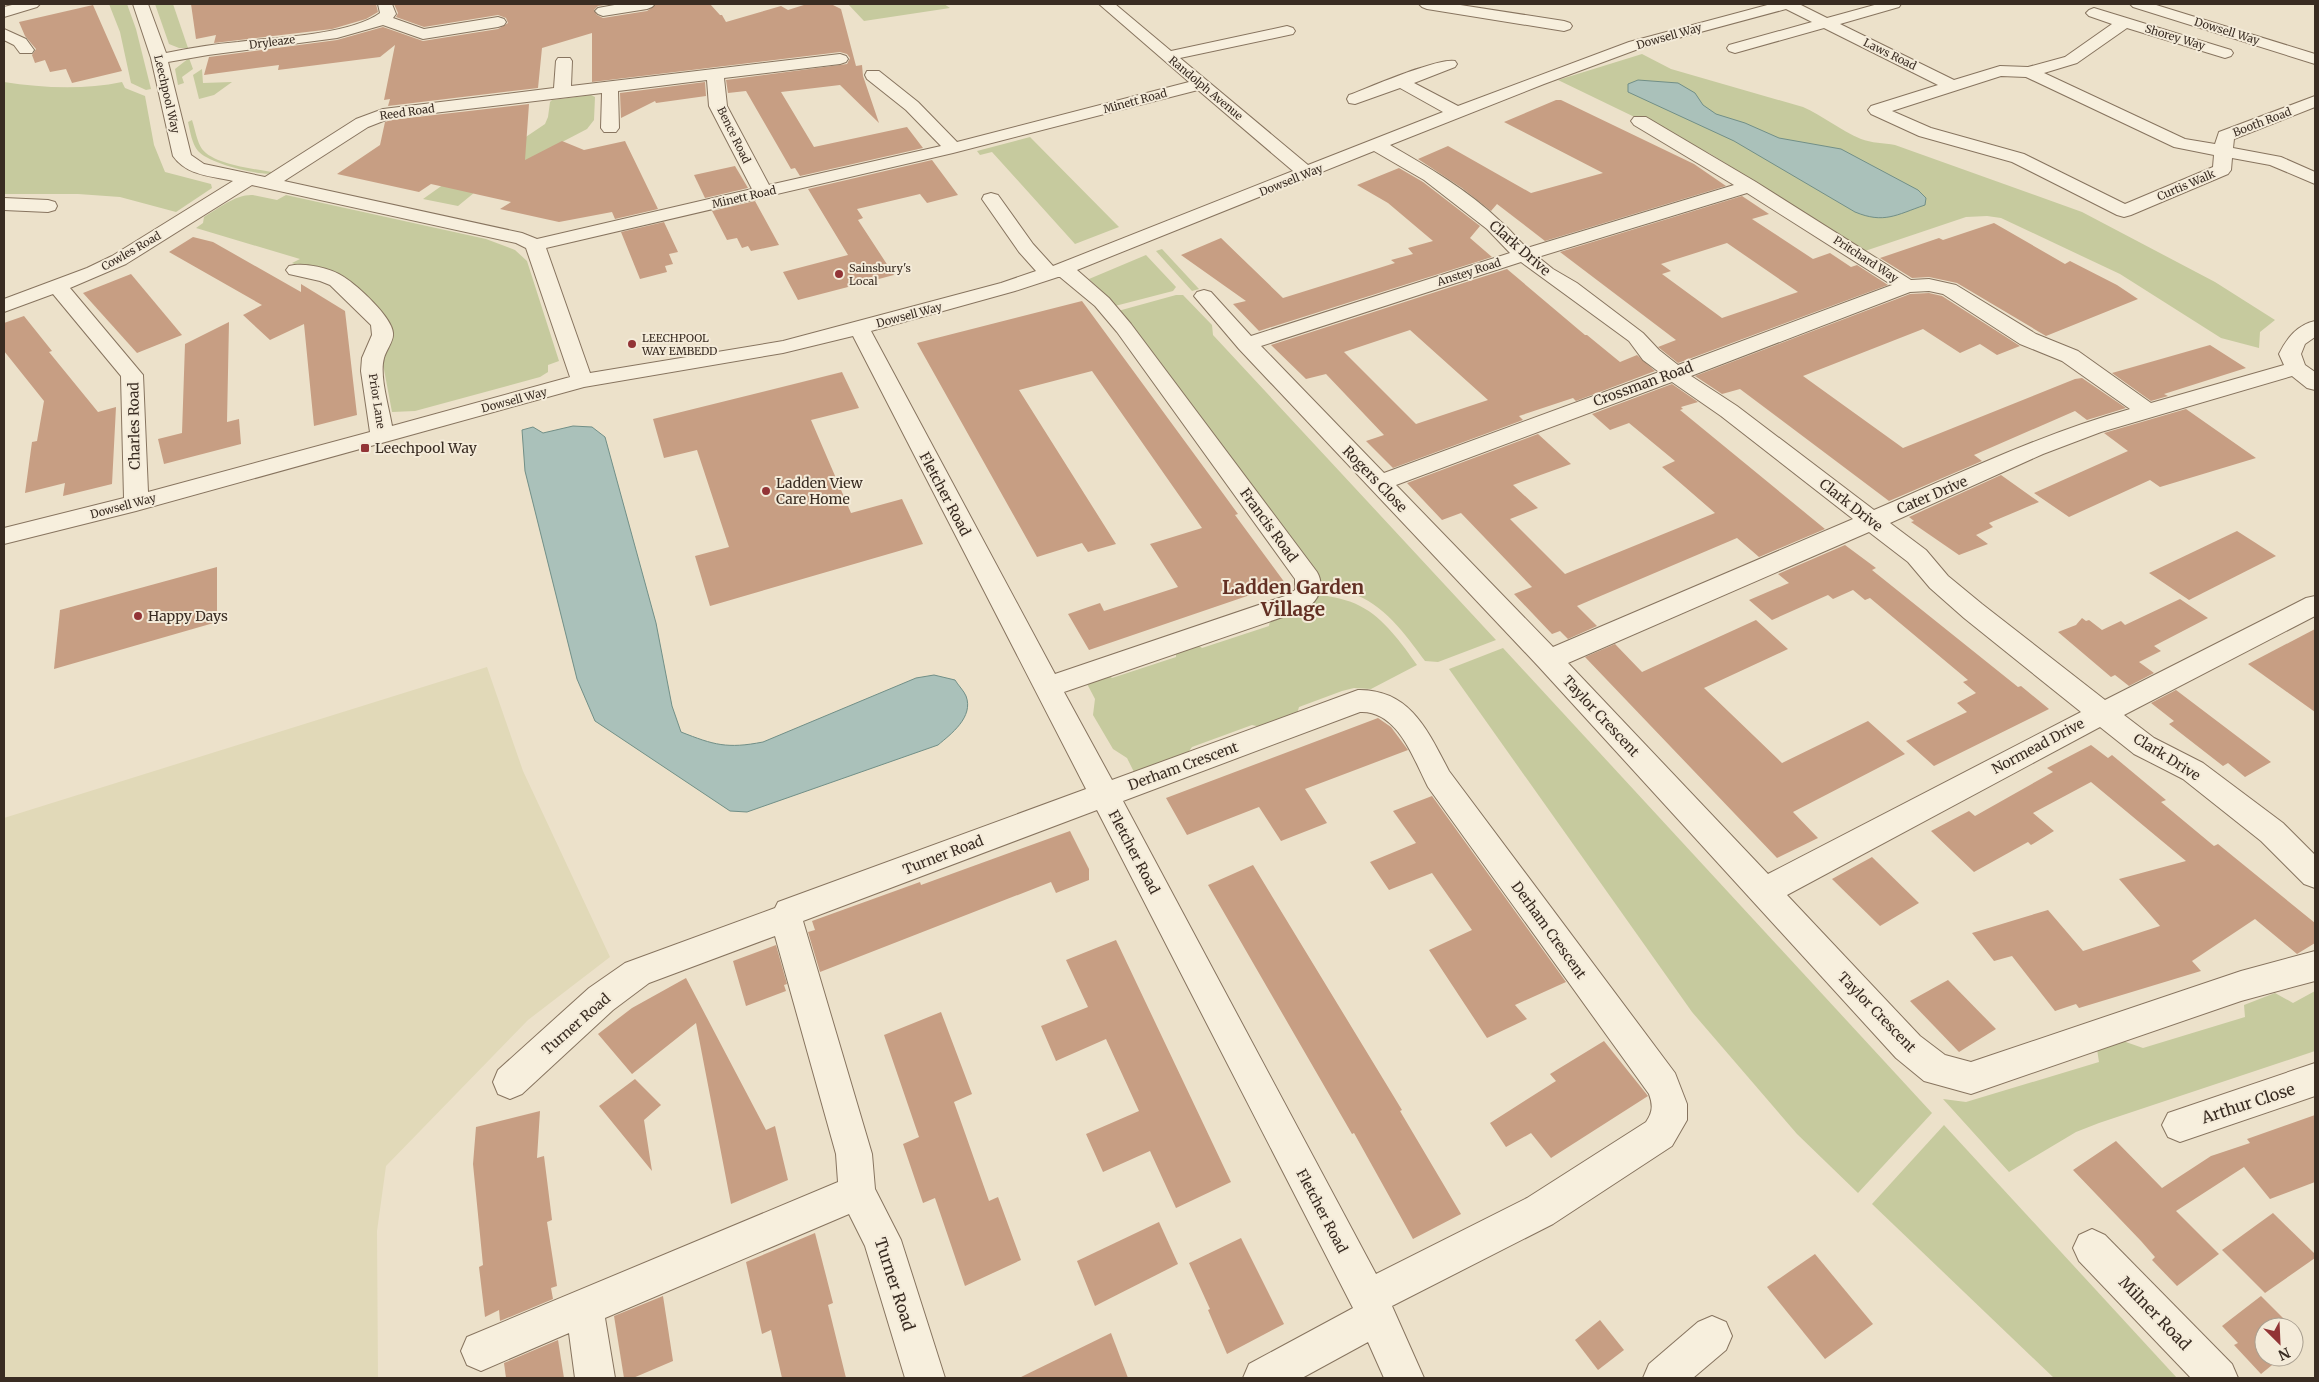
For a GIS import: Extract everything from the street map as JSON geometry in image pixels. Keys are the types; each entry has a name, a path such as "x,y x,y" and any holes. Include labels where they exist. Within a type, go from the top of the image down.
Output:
{"street":[{"path":"4,12 32,4"},
{"name":"Leechpool Way","path":"140,4 148,19 182,156 188,163 198,168 270,182 522,239 535,245"},
{"path":"603,11 624,6 647,4"},
{"name":"Randolph Avenue","path":"1106,4 1306,173"},
{"path":"1427,4 1564,26"},
{"name":"Laws Road","path":"1788,4 1953,86"},
{"name":"Dowsell Way","path":"4,536 136,503 582,382 639,370 782,347 859,328 1056,272 1378,146 1538,80 1635,45 1788,4"},
{"path":"1735,48 1894,4"},
{"name":"Dowsell Way","path":"2138,4 2315,59"},
{"name":"Dryleaze","path":"159,59 224,48 327,35 384,12 423,34 498,22"},
{"name":"Shorey Way","path":"2094,13 2225,53"},
{"path":"2029,72 2072,60 2125,22"},
{"path":"1169,56 1287,31"},
{"path":"4,34 20,42 26,50"},
{"name":"Reed Road","path":"270,182 372,118 389,113 840,59"},
{"path":"562,93 564,61"},
{"path":"1355,98 1449,64"},
{"name":"Curtis Walk","path":"2000,71 2029,72 2180,143 2224,153 2222,170 2124,211 2018,158 1925,132 1877,110 2000,71"},
{"name":"Bence Road","path":"715,74 718,106 763,192"},
{"path":"873,75 912,106 953,148"},
{"path":"1399,81 1458,113"},
{"name":"Minett Road","path":"535,245 953,148 1202,84"},
{"path":"610,87 610,128"},
{"name":"Booth Road","path":"2224,153 2225,136 2315,101"},
{"name":"Pritchard Way","path":"1640,121 1750,186 1907,286 1929,285 1949,289 2028,339 2070,356 2148,411"},
{"name":"Clark Drive","path":"1378,146 1430,176 1494,225 1507,241 1546,273 1570,287 1636,337 1651,354 1697,391 1729,411 1917,556 1939,582 1973,611 2144,746 2193,771 2272,832 2315,875"},
{"path":"2224,153 2275,160 2315,179"},
{"name":"Cowles Road","path":"4,306 119,260 250,179"},
{"name":"Anstey Road","path":"1246,344 1524,255 1750,186"},
{"path":"991,199 1026,248 1056,272"},
{"path":"4,204 48,206"},
{"path":"535,245 582,382"},
{"name":"Prior Lane","path":"296,270 326,276 337,281 374,315 381,324 383,335 373,358 372,372 382,436"},
{"name":"Francis Road","path":"1047,687 1297,602 1307,596 1310,587 1308,578 1124,328 1102,302 1056,272"},
{"name":"Charles Road","path":"57,286 132,375 136,503"},
{"name":"Crossman Road","path":"1379,483 1837,314 1907,286"},
{"name":"Rogers Close","path":"1204,296 1246,344 1549,660"},
{"path":"2315,327 2296,341 2290,354 2296,368 2315,382"},
{"name":"Fletcher Road","path":"859,328 1373,1307 1404,1378"},
{"name":"Cater Drive","path":"1549,660 1752,574 2036,449 2093,427 2296,368"},
{"name":"Normead Drive","path":"1763,892 2103,712 2315,604"},
{"name":"Taylor Crescent","path":"1549,660 1908,1047 1936,1069 1971,1078 2241,986 2315,966"},
{"name":"Derham Crescent","path":"1103,795 1358,701 1379,702 1394,710 1407,725 1426,754 1438,779 1663,1085 1670,1104 1670,1120 1659,1134 1540,1210 1373,1307"},
{"name":"Turner Road","path":"924,1378 882,1240 858,1192 854,1154 786,918 789,912 1103,795"},
{"name":"Turner Road","path":"510,1082 601,999 637,973 665,961 786,918"},
{"name":"Arthur Close","path":"2180,1125 2315,1080"},
{"path":"481,1351 858,1192"},
{"name":"Milner Road","path":"2092,1248 2218,1378"},
{"path":"584,1307 595,1378"},
{"path":"1263,1378 1373,1307"},
{"path":"1663,1378 1712,1336"}],"shaded area":[{"path":"487,667 523,771 610,957 528,1020 386,1166 377,1231 378,1378 4,1378 4,818"}],"green space":[{"path":"109,4 127,4 136,29 151,89 146,90 131,83 120,32"},
{"path":"155,4 173,4 188,48 179,48 169,44"},
{"path":"848,4 944,4 950,8 864,21"},
{"path":"1642,54 1671,69 1803,107 1861,139 1895,145 2082,212 2215,282 2275,320 2260,332 2259,348 2221,338 2120,274 2001,218 1987,216 1966,217 1865,251 1709,153 1558,80"},
{"path":"189,58 193,69 182,77 184,83 178,85 175,69"},
{"path":"202,69 203,83 232,82 214,95 199,99 193,75"},
{"path":"4,82 33,86 63,87 108,85 122,82 125,88 145,96 154,145 165,172 211,184 212,188 176,212 120,197 78,194 4,194"},
{"path":"591,95 595,97 594,120 587,129 491,179 458,206 423,199 488,153 499,155 545,124 552,100"},
{"path":"192,120 200,146 208,154 236,166 276,173 247,171 204,156 198,151 193,141 188,122"},
{"path":"1030,137 1119,227 1075,244 992,152 980,155 977,151"},
{"path":"247,195 277,200 286,195 486,239 515,250 527,261 559,361 548,365 548,372 540,377 415,411 392,412 382,359 392,327 383,315 348,280 333,272 292,263 300,259 196,228 203,223 204,217 228,202"},
{"path":"1162,249 1199,289 1192,291 1156,251"},
{"path":"1146,255 1176,287 1173,291 1115,306 1089,279"},
{"path":"1176,295 1183,295 1212,325 1213,335 1496,640 1438,662 1425,661 1393,621 1374,604 1347,592 1320,586 1306,557 1274,514 1269,514 1166,376 1168,373 1155,355 1150,354 1118,311"},
{"path":"1318,594 1350,602 1369,611 1385,624 1417,665 1371,689 1354,688 1342,691 1299,707 1296,717 1266,728 1252,725 1192,747 1187,754 1134,772 1127,758 1113,749 1093,715 1095,699 1084,678 1105,672 1112,678 1176,657 1176,653 1198,645 1202,648 1269,626 1270,621 1311,606"},
{"path":"1503,648 1932,1113 1858,1193 1797,1134 1692,1012 1449,669"},
{"path":"2315,991 2315,1051 2076,1132 2009,1172 1943,1099 1966,1102 2099,1062 2097,1049 2123,1041 2143,1048 2245,1017 2244,1005 2275,993 2293,1003"},
{"path":"1944,1125 2177,1378 2054,1378 1872,1204"}],"water":[{"path":"1638,80 1678,83 1695,93 1703,105 1716,114 1745,123 1779,138 1841,149 1918,190 1926,198 1925,205 1898,215 1882,218 1865,216 1855,212 1734,141 1628,92 1628,84"},
{"path":"573,426 592,427 605,437 656,623 672,706 681,732 712,743 740,745 763,742 916,678 934,675 955,680 965,694 968,704 967,711 960,724 938,745 747,812 730,811 595,721 577,679 525,471 522,430 533,427 543,433"}],"building":[{"path":"191,4 376,4 378,12 366,19 332,29 214,43 216,35 196,39"},
{"path":"394,4 611,4 598,6 594,10 597,15 603,18 647,11 657,4 710,4 722,15 726,22 781,6 788,10 807,4 831,4 841,9 856,66 862,65 863,76 879,123 840,85 781,92 814,147 907,127 923,148 800,176 795,168 791,169 746,91 728,93 726,80 847,64 850,58 847,54 840,52 592,82 592,33 542,48 538,88 388,106 390,99 384,100 395,45 380,57 278,70 279,65 204,75 209,57 337,40 383,27 423,41 498,29 508,23 506,18 498,15 424,27 396,17 398,13"},
{"path":"93,5 122,71 72,83 66,69 50,72 45,60 35,63 32,55 36,49 25,36 19,22"},
{"path":"705,82 706,96 656,103 655,101 621,118 620,93"},
{"path":"1556,100 1561,100 1694,164 1726,186 1545,241 1497,204 1491,211 1462,188 1418,159 1448,146 1531,193 1603,173 1504,122"},
{"path":"529,104 525,160 562,141 584,150 625,141 658,209 615,219 612,212 559,222 500,209 511,202 431,184 419,192 337,174 380,145 385,122"},
{"path":"932,160 958,195 927,203 920,194 857,209 863,218 858,220 894,275 798,300 783,272 848,255 808,189"},
{"path":"735,166 748,188 705,198 694,175"},
{"path":"1399,168 1423,182 1480,226 1470,238 1492,257 1259,331 1233,304 1246,301 1181,255 1221,238 1283,298 1395,263 1391,260 1413,254 1408,248 1433,241 1388,203 1357,185"},
{"path":"1742,196 1769,214 1752,219 1813,259 1830,253 1851,267 1857,265 1888,285 1678,363 1658,347 1676,340 1560,252","holes":["1727,243 1798,292 1722,318 1662,274 1671,271 1661,264"]},
{"path":"755,201 779,245 751,251 748,246 742,248 737,238 727,240 712,211"},
{"path":"664,222 678,252 669,254 673,264 665,266 667,272 640,279 621,232"},
{"path":"1994,223 2065,264 2070,261 2117,285 2138,299 2046,336 1957,283 1929,277 1912,278 1880,258 1939,238 1943,240"},
{"path":"193,237 213,242 301,292 301,284 345,311 357,415 314,426 304,324 270,340 243,315 262,305 169,252"},
{"path":"1507,269 1620,362 1637,355 1655,371 1576,401 1573,398 1519,416 1523,420 1393,468 1366,441 1384,435 1326,374 1306,379 1271,345","holes":["1410,330 1488,400 1416,424 1344,352"]},
{"path":"131,274 182,335 137,353 83,293"},
{"path":"1929,293 1942,296 2020,346 1997,355 1980,344 1960,353 1923,329 1803,376 1903,448 2075,379 2082,378 2126,408 2087,420 2075,411 1974,455 1982,461 1889,501 1740,389 1722,394 1695,376 1910,294"},
{"path":"1082,301 1238,514 1235,515 1285,583 1089,650 1068,614 1100,603 1104,611 1178,587 1150,544 1202,528 1092,371 1019,390 1116,544 1088,552 1082,543 1037,557 917,343"},
{"path":"24,316 52,351 49,352 98,412 116,407 112,484 63,496 65,483 25,493 32,442 37,441 44,401 4,351 4,323"},
{"path":"229,322 227,422 239,419 241,444 164,464 158,439 182,433 185,344"},
{"path":"2210,345 2246,368 2164,394 2168,396 2151,401 2112,373"},
{"name":"Ladden View Care Home","path":"842,372 859,408 811,420 851,513 902,499 923,544 710,606 695,556 729,547 697,450 664,458 653,419"},
{"path":"1672,384 1698,402 1681,407 1683,409 1680,410 1825,529 1759,557 1737,538 1577,606 1597,626 1568,639 1560,631 1552,634 1514,594 1532,587 1461,513 1442,520 1407,483 1538,434 1571,464 1513,485 1538,508 1510,519 1565,574 1715,513 1662,467 1675,461 1629,423 1610,430 1592,414"},
{"path":"2186,409 2256,458 2160,487 2150,480 2069,517 2034,493 2128,451 2104,433"},
{"path":"2001,475 2039,502 1989,523 1993,527 1976,535 1988,544 1959,555 1911,522 1914,521 1909,517"},
{"path":"2237,531 2276,556 2189,600 2149,573"},
{"path":"1845,545 1876,568 1872,570 2018,687 2021,686 2049,709 1934,766 1906,741 1967,712 1957,703 1976,693 1963,682 1968,680 1870,598 1865,600 1853,590 1833,599 1828,595 1772,620 1749,600 1789,583 1778,574"},
{"name":"Happy Days","path":"217,567 217,622 54,669 60,610"},
{"path":"2180,599 2208,618 2154,646 2161,651 2139,662 2154,673 2129,686 2115,675 2111,677 2058,632 2076,625 2082,618 2086,621 2089,620 2102,630 2121,621 2125,625"},
{"path":"1756,620 1788,649 1704,688 1782,763 1868,721 1905,754 1793,812 1818,838 1777,858 1585,657 1615,644 1642,672"},
{"path":"2315,629 2315,712 2248,664"},
{"path":"2176,690 2271,762 2245,777 2228,763 2223,766 2169,724 2174,721 2151,703"},
{"path":"1378,718 1391,727 1408,750 1305,789 1327,823 1281,841 1259,807 1187,835 1166,798"},
{"path":"2091,745 2108,758 2112,755 2166,800 2161,802 2214,846 2218,844 2315,923 2315,943 2297,954 2255,919 2192,961 2201,971 2079,1008 2076,1004 2055,1011 2012,956 1994,961 1972,933 2048,910 2083,951 2160,926 2119,879 2186,861 2091,782 2033,813 2054,831 2031,845 2028,842 1974,872 1931,831 1969,811 1975,816 2053,772 2047,768"},
{"path":"1432,796 1566,982 1515,1005 1527,1019 1487,1038 1429,950 1472,930 1432,873 1389,890 1370,862 1416,843 1393,811"},
{"path":"1070,831 1089,869 1089,880 1056,893 1051,882 820,972 808,932 815,930 812,921 920,882 921,885"},
{"path":"1872,857 1919,903 1880,926 1832,879"},
{"path":"1253,865 1402,1110 1400,1111 1461,1214 1413,1239 1354,1133 1352,1134 1208,885"},
{"path":"1116,940 1231,1182 1176,1208 1150,1151 1103,1172 1086,1134 1139,1111 1106,1039 1056,1061 1041,1026 1088,1007 1066,960"},
{"path":"776,945 787,984 784,985 786,991 746,1006 733,961"},
{"path":"686,978 766,1130 775,1126 788,1180 731,1204 696,1023 632,1074 598,1034 632,1008"},
{"path":"1948,980 1996,1029 1959,1052 1910,1001"},
{"path":"941,1012 972,1094 954,1102 989,1201 998,1197 1021,1260 965,1286 935,1198 923,1203 903,1144 919,1137 884,1035"},
{"path":"1604,1041 1648,1096 1551,1158 1531,1133 1506,1147 1490,1123 1556,1081 1550,1074"},
{"path":"635,1079 661,1105 644,1120 652,1171 599,1106"},
{"path":"540,1111 537,1158 544,1156 552,1220 547,1222 557,1286 551,1288 553,1299 500,1321 499,1310 485,1317 479,1267 483,1265 473,1164 476,1127"},
{"path":"2315,1115 2315,1182 2270,1199 2244,1167 2176,1211 2219,1254 2177,1286 2152,1260 2155,1257 2141,1241 2073,1170 2116,1141 2162,1188 2211,1156 2250,1143 2247,1139"},
{"path":"2273,1213 2315,1254 2315,1258 2265,1293 2222,1250"},
{"path":"1159,1222 1178,1264 1095,1306 1077,1261"},
{"path":"815,1233 833,1303 828,1305 846,1378 782,1378 771,1330 762,1334 746,1262"},
{"path":"1241,1238 1284,1324 1227,1354 1208,1310 1210,1309 1189,1263"},
{"path":"1815,1254 1873,1324 1825,1359 1767,1287"},
{"path":"663,1296 673,1361 633,1378 624,1378 614,1316"},
{"path":"2261,1296 2282,1317 2254,1317 2254,1366 2234,1345 2238,1343 2222,1326"},
{"path":"1600,1320 1624,1350 1598,1370 1575,1340"},
{"path":"1111,1333 1128,1378 1019,1378"},
{"path":"558,1340 564,1378 506,1378 504,1363"},
{"path":"2254,1367 2270,1367 2261,1374"}],"place":[{"name":"Sainsbury's Local","path":"839,274"},
{"name":"LEECHPOOL WAY EMBEDD","path":"632,344"},
{"name":"Leechpool Way","path":"365,448"},
{"name":"Ladden View Care Home","path":"766,491"},
{"name":"Happy Days","path":"138,616"}],"district":[{"name":"Ladden Garden Village","path":"1293,598"}]}
